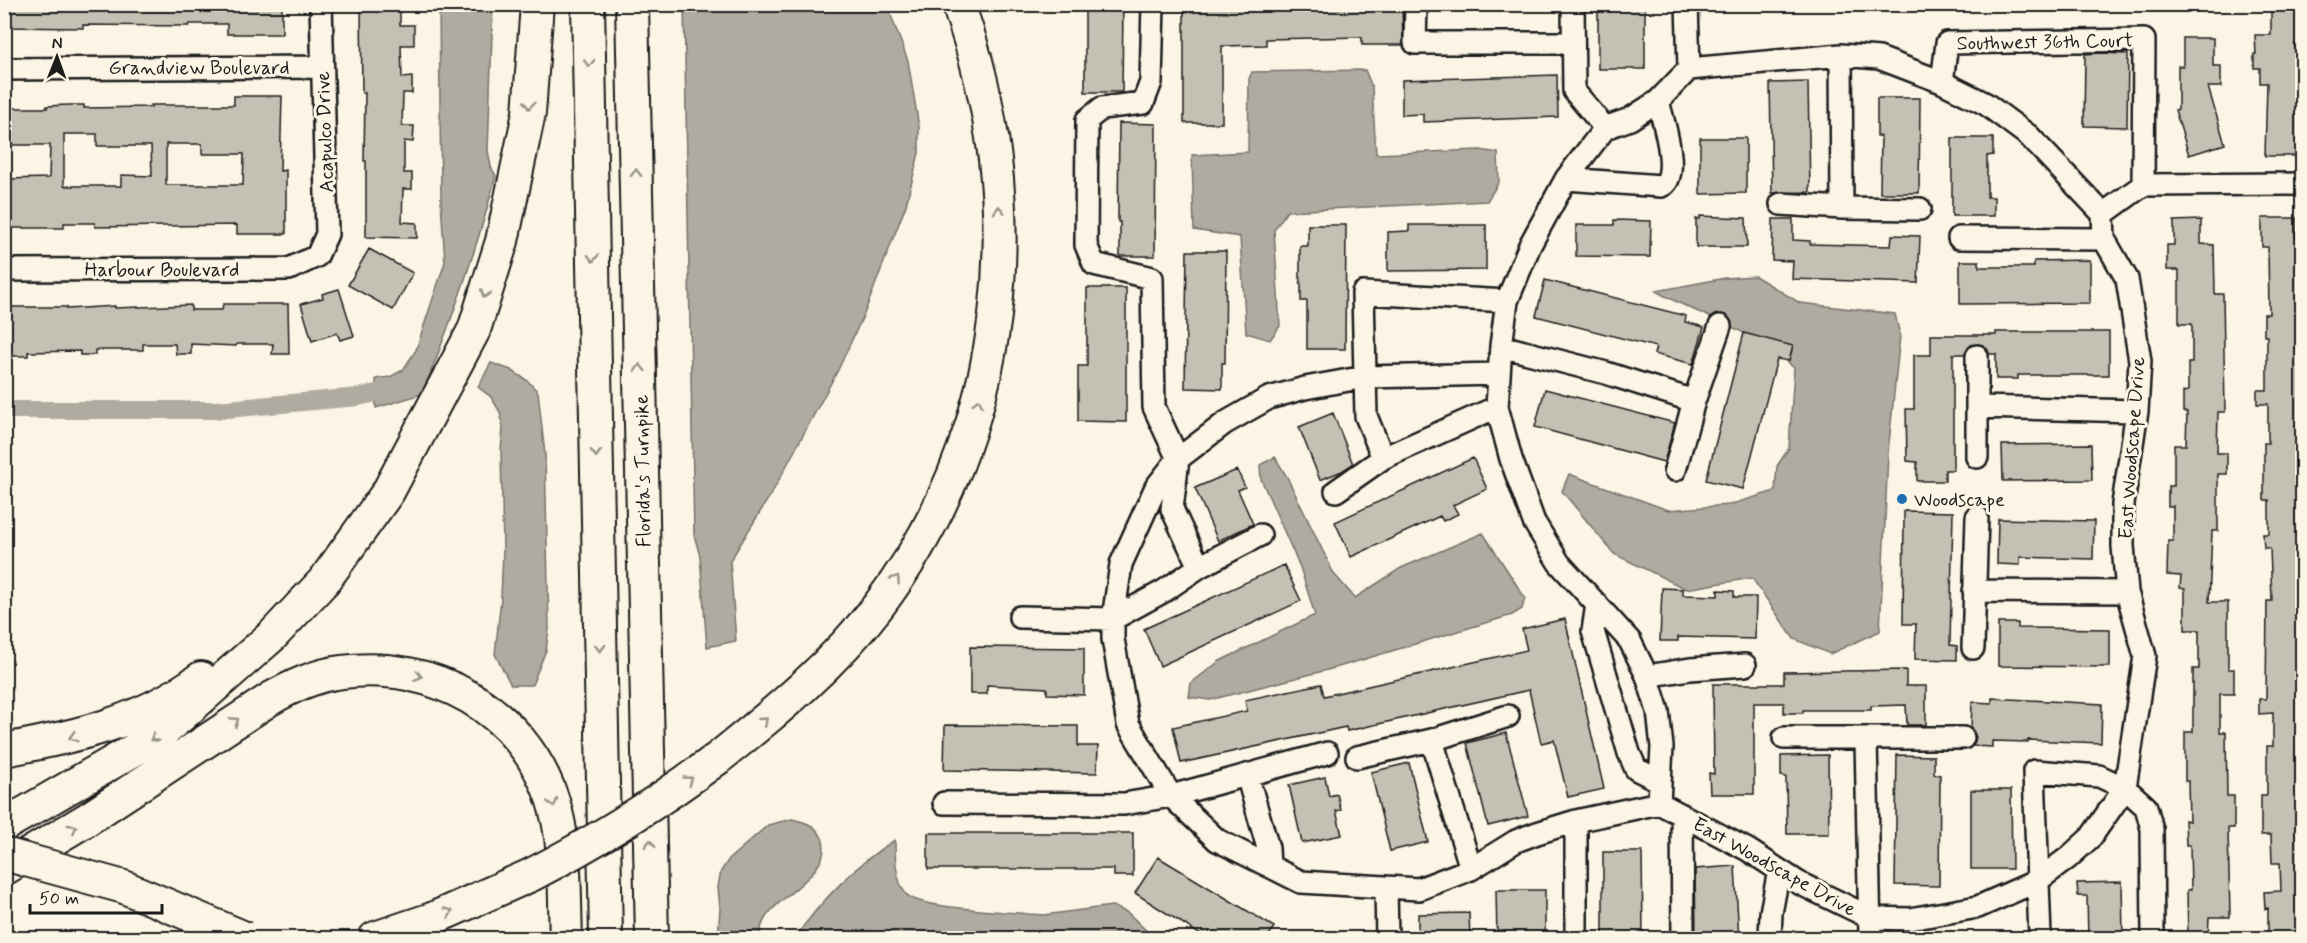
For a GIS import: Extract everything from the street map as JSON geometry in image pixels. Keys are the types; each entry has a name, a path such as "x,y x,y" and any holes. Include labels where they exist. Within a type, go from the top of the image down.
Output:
{"highway":[{"path":"4,825 158,736 272,636 324,580 388,492 474,330 502,241 529,113 537,4"},
{"path":"588,4 606,939"},
{"name":"Florida's Turnpike","path":"632,4 652,939"},
{"path":"375,939 432,919 581,850 626,822 718,758 816,674 853,637 879,604 927,530 964,451 977,411 987,369 998,291 999,206 991,128 981,81 958,4"},
{"path":"4,750 67,739 127,720 183,691 222,662 289,597 413,446"},
{"path":"4,869 86,820 270,699 295,685 340,672 392,670 438,681 484,705 518,736 533,757 552,799 558,823 562,847 566,939"},
{"path":"4,854 124,887 245,939"}],"street":[{"name":"Acapulco Drive","path":"317,256 327,234 321,4"},
{"path":"1153,4 1151,82 1143,103 1102,108 1087,120 1086,245 1094,264 1152,278 1154,407 1178,459 1172,509 1199,567"},
{"path":"1416,4 1415,43 1573,43"},
{"path":"1573,4 1574,91 1605,128"},
{"path":"1687,4 1689,69"},
{"name":"Southwest 36th Court","path":"1942,82 1947,43 2144,40 2143,185"},
{"path":"1841,55 1842,208"},
{"path":"1499,374 1365,377 1305,388 1269,398 1225,423 1178,459 1156,487 1121,564 1113,619 1113,639 1128,724 1171,796 1217,840 1301,882 1419,890 1471,868 1516,841 1576,821 1659,803 1662,747 1658,711 1647,676 1630,641 1559,563 1534,522 1511,459 1497,408 1507,301 1530,245 1566,179 1605,128 1630,119 1658,101 1689,69 1841,55 1880,58 1942,82 1986,104 2029,136 2103,213 2143,185 2302,184"},
{"name":"Grandview Boulevard","path":"4,69 322,67"},
{"path":"1566,179 1661,186 1666,184 1669,179 1671,151 1658,101"},
{"path":"1781,204 1842,208 1920,208"},
{"name":"East Woodscape Drive","path":"1659,803 1748,850 1871,928 1910,929 1978,907 2037,881 2091,837 2125,788 2145,656 2127,592 2123,546 2123,504 2137,411 2140,360 2127,279 2104,238 2103,213"},
{"path":"1959,238 2104,238"},
{"name":"Harbour Boulevard","path":"4,270 289,269 317,256"},
{"path":"1383,458 1366,416 1363,293 1507,301"},
{"path":"1675,470 1694,401 1720,326"},
{"path":"1501,346 1606,373 1694,401"},
{"path":"1977,356 1977,457"},
{"path":"1977,406 2137,411"},
{"path":"1336,491 1383,458 1497,408"},
{"path":"1973,648 1977,517"},
{"path":"1020,617 1113,619 1164,591 1199,567 1260,536"},
{"path":"1974,591 2127,592"},
{"path":"1597,604 1593,632 1629,753 1636,769 1660,781"},
{"path":"1647,676 1690,669 1745,665"},
{"path":"1357,757 1431,740 1508,716"},
{"path":"1784,738 1963,738"},
{"path":"1866,738 1871,928"},
{"path":"1431,740 1471,868"},
{"path":"944,803 1124,804 1171,796 1327,753"},
{"path":"2040,939 2034,771 2099,776 2125,788 2146,807 2152,829 2153,939"},
{"path":"1246,775 1268,848 1269,866"},
{"path":"1682,815 1683,939"},
{"path":"1576,821 1576,939"},
{"path":"1770,939 1771,913 1779,870"},
{"path":"1386,888 1386,939"}],"shaded area":[{"path":"439,5 493,5 488,151 491,167 496,176 463,286 422,394 376,408 376,379 390,377 403,370 416,350 445,262 441,202"},
{"path":"684,5 887,5 908,61 919,127 919,153 906,205 864,314 838,370 773,491 730,561 736,641 707,647 700,556 694,535"},
{"path":"1365,70 1372,87 1376,154 1480,150 1498,153 1499,182 1487,201 1287,211 1274,230 1280,326 1270,340 1246,333 1240,237 1194,230 1192,155 1248,152 1249,79 1252,72"},
{"path":"1755,276 1800,303 1895,314 1900,335 1888,453 1880,631 1830,654 1794,639 1752,578 1686,589 1614,554 1562,491 1569,474 1668,510 1729,505 1775,491 1777,466 1789,448 1794,368 1779,355 1746,334 1656,291 1725,278"},
{"path":"491,363 511,370 528,381 538,392 545,455 549,629 546,650 532,685 511,685 495,654 503,550 501,450 503,428 500,412 491,397 478,387"},
{"path":"1275,457 1334,574 1355,598 1401,568 1483,533 1525,598 1522,609 1512,615 1335,668 1210,700 1189,697 1191,683 1220,661 1315,615 1300,567 1261,479 1260,465"},
{"path":"792,819 810,825 820,834 824,850 821,861 804,881 773,908 766,917 760,938 718,938 720,908 718,887 721,871 729,859 768,825"},
{"path":"895,840 896,868 900,882 906,894 914,899 944,906 1044,915 1112,906 1128,913 1154,938 795,938 853,871"}],"building":[{"path":"4,4 282,4 282,34 227,34 227,24 83,25 83,28 4,27"},
{"path":"361,4 400,4 400,25 414,25 414,45 401,45 402,78 412,77 412,93 403,93 402,126 414,126 413,142 404,141 404,173 412,173 412,189 403,189 402,222 417,223 417,238 366,237 365,93 362,93"},
{"path":"1085,4 1123,4 1122,92 1085,92"},
{"path":"1184,4 1402,4 1403,45 1362,45 1362,37 1266,39 1266,45 1222,46 1222,123 1184,123"},
{"path":"1598,4 1645,4 1645,69 1598,69"},
{"path":"2271,4 2302,4 2302,44 2295,44 2295,75 2302,75 2302,156 2265,156 2267,83 2260,83 2260,68 2254,68 2254,54 2256,54 2255,35 2271,35"},
{"path":"2183,38 2213,38 2213,66 2221,66 2221,87 2208,87 2225,144 2189,155 2175,110 2178,109 2178,66 2183,66"},
{"path":"2085,54 2128,54 2127,127 2084,126"},
{"path":"1557,75 1558,117 1423,122 1423,114 1402,115 1402,80"},
{"path":"1808,82 1810,192 1772,193 1770,83"},
{"path":"234,96 282,96 280,171 286,170 286,234 237,234 237,225 95,227 95,223 64,223 64,228 4,228 4,179 49,178 50,145 4,145 4,108 47,108 47,106 69,105 84,105 84,108 234,105","holes":["64,134 97,134 97,146 151,146 152,176 121,175 121,186 64,186","166,144 202,144 202,154 244,154 243,185 166,185"]},
{"path":"1877,98 1920,98 1919,193 1880,193 1881,136 1877,136"},
{"path":"1119,123 1156,124 1155,256 1120,256"},
{"path":"1700,138 1746,138 1746,193 1700,194"},
{"path":"1952,138 1993,138 1993,155 1987,156 1987,197 1994,197 1994,216 1952,216"},
{"path":"1700,216 1746,218 1747,247 1696,247 1696,219 1700,219"},
{"path":"2262,218 2296,218 2296,238 2302,239 2302,306 2297,306 2298,335 2302,335 2302,452 2298,452 2298,478 2302,478 2302,884 2300,884 2302,939 2268,939 2268,908 2265,909 2264,892 2281,891 2280,863 2272,863 2271,835 2261,835 2261,795 2267,795 2267,746 2273,746 2273,713 2259,714 2259,699 2266,699 2267,601 2272,601 2270,548 2264,548 2263,534 2269,534 2269,500 2264,500 2264,443 2268,443 2268,404 2257,404 2257,390 2267,390 2267,336 2264,336 2264,314 2269,314 2268,247 2262,247"},
{"path":"1773,219 1793,219 1793,240 1810,241 1810,244 1891,246 1892,235 1920,236 1918,283 1792,279 1793,261 1772,260"},
{"path":"1614,220 1651,221 1650,257 1576,256 1576,225 1614,225"},
{"path":"2201,220 2201,244 2214,245 2215,294 2223,294 2225,412 2218,412 2217,453 2227,453 2227,474 2218,474 2218,531 2212,531 2209,602 2228,602 2228,669 2234,669 2234,694 2220,694 2220,732 2226,732 2227,796 2234,796 2234,828 2228,828 2230,917 2209,917 2208,939 2188,939 2187,890 2191,890 2190,845 2186,845 2185,820 2189,821 2188,781 2185,781 2185,732 2193,732 2193,669 2199,669 2199,630 2185,630 2185,589 2180,588 2181,576 2167,575 2168,541 2173,541 2173,506 2168,506 2168,486 2174,486 2174,445 2186,445 2187,412 2183,412 2183,392 2188,391 2188,363 2192,363 2192,324 2179,324 2179,270 2167,270 2167,245 2174,245 2174,221"},
{"path":"1308,225 1346,225 1345,349 1307,349 1307,301 1301,301 1300,246 1308,246"},
{"path":"1409,225 1486,225 1486,270 1388,271 1388,232 1409,231"},
{"path":"369,249 413,273 393,310 348,285"},
{"path":"1187,251 1226,251 1225,363 1222,363 1222,389 1185,388"},
{"path":"2090,260 2090,303 1960,304 1960,261 1979,261 1979,267 2034,267 2034,261"},
{"path":"1545,280 1686,316 1685,322 1704,327 1693,364 1654,354 1656,347 1536,316"},
{"path":"1087,288 1126,288 1126,422 1078,421 1078,366 1087,366"},
{"path":"339,289 354,336 340,340 337,333 312,341 301,304 323,298 322,294"},
{"path":"223,304 288,304 289,354 272,354 273,344 237,344 236,346 191,344 191,354 176,354 175,344 143,344 143,350 95,350 95,355 80,355 80,351 28,352 28,356 6,356 5,307 67,307 67,309 191,305 191,310 222,310"},
{"path":"1996,332 2109,332 2109,375 2018,375 2018,379 1996,379 1996,354 1989,354 1983,345 1971,345 1965,354 1953,354 1953,470 1945,470 1945,481 1917,481 1917,462 1907,461 1906,409 1914,409 1914,355 1931,355 1931,335 1996,335"},
{"path":"1744,333 1793,346 1789,361 1777,359 1743,489 1706,480"},
{"path":"1545,389 1675,423 1664,462 1535,427"},
{"path":"1333,413 1353,464 1320,480 1299,427"},
{"path":"2091,444 2092,480 2003,481 2002,445"},
{"path":"1473,458 1487,489 1453,505 1458,514 1443,521 1440,516 1351,557 1335,522"},
{"path":"1237,470 1245,487 1238,490 1253,524 1218,541 1195,488"},
{"path":"1904,511 1953,512 1950,645 1957,646 1957,660 1915,659 1916,624 1903,624"},
{"path":"1998,519 2094,521 2093,559 2020,557 2020,565 1997,564"},
{"path":"1284,565 1301,601 1160,666 1144,629"},
{"path":"1662,588 1683,589 1683,595 1718,596 1718,590 1734,591 1734,597 1756,597 1755,639 1678,637 1678,641 1660,641"},
{"path":"1565,619 1604,789 1568,797 1554,740 1541,743 1529,690 1347,731 1346,727 1181,763 1173,727 1247,711 1245,700 1321,684 1324,696 1527,650 1522,629"},
{"path":"1998,623 2018,623 2018,628 2110,629 2110,667 1998,666"},
{"path":"970,647 1084,648 1084,695 1047,694 1047,688 987,685 987,694 970,694"},
{"path":"1906,670 1906,686 1926,686 1926,725 1907,725 1906,705 1871,706 1871,710 1803,710 1803,713 1784,713 1784,703 1754,703 1754,794 1710,794 1709,773 1714,774 1713,684 1784,684 1784,672"},
{"path":"1992,698 2102,704 2101,743 2028,740 2028,742 1992,741 1992,747 1973,746 1976,737 1971,728 1972,702 1992,703"},
{"path":"945,725 1078,726 1078,746 1098,746 1097,773 944,770"},
{"path":"1506,733 1528,816 1488,826 1467,743"},
{"path":"1828,755 1829,834 1787,834 1786,777 1781,776 1781,756"},
{"path":"1897,755 1934,756 1934,774 1940,775 1939,886 1895,885"},
{"path":"1409,763 1428,842 1390,851 1371,772"},
{"path":"1325,777 1329,796 1337,794 1341,810 1336,811 1342,835 1302,843 1289,785"},
{"path":"1971,790 2011,790 2012,869 1971,869"},
{"path":"928,833 1133,833 1133,876 1114,876 1114,869 928,869"},
{"path":"1603,852 1642,852 1643,939 1603,939"},
{"path":"1158,857 1274,927 1267,939 1207,939 1135,893"},
{"path":"1735,866 1739,939 1696,939 1695,869"},
{"path":"2122,882 2123,939 2088,939 2087,896 2078,896 2077,883"},
{"path":"1496,890 1545,890 1545,939 1497,939"},
{"path":"1469,913 1470,939 1418,939 1418,914"}],"waterway":[{"path":"4,410 216,410 358,397 399,388"}],"place":[{"name":"Woodscape","path":"1902,499"}]}
